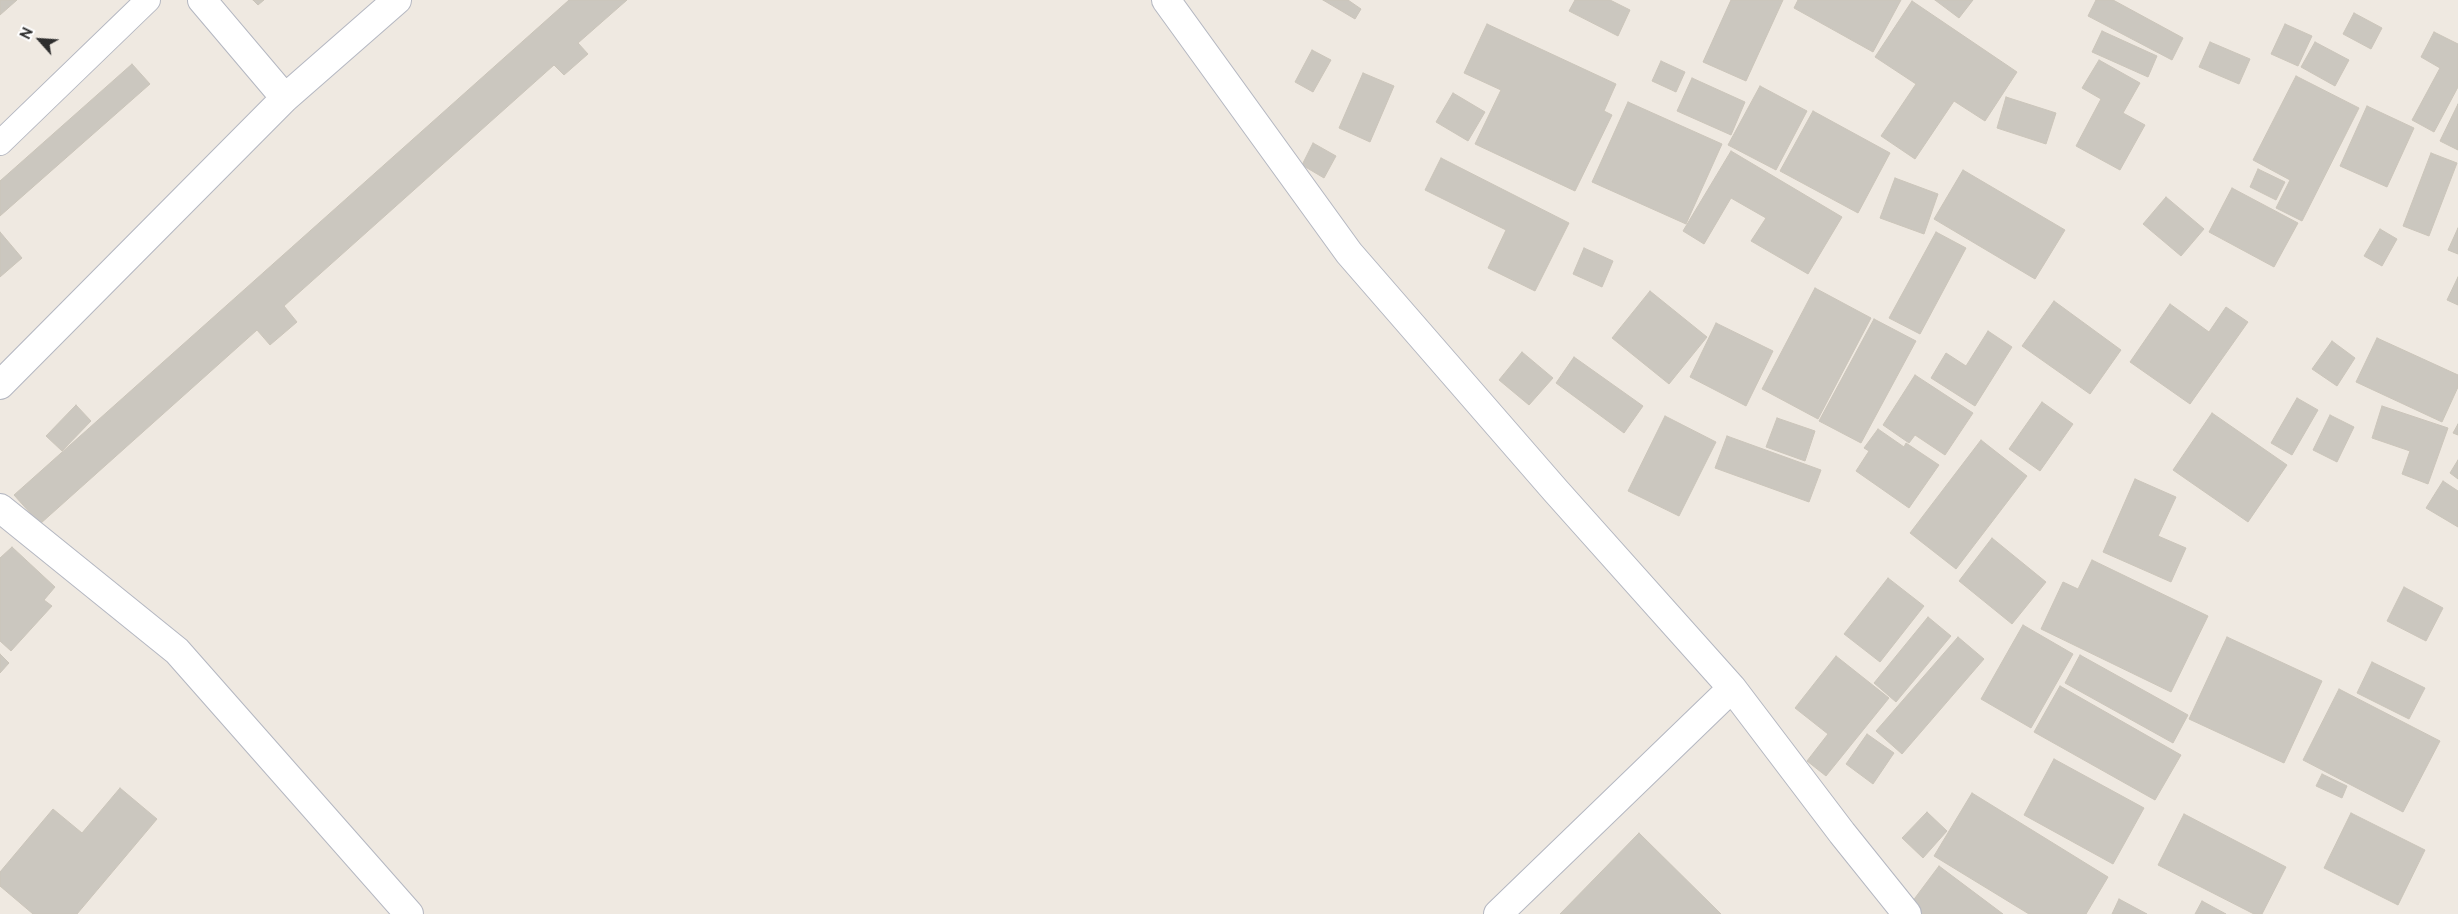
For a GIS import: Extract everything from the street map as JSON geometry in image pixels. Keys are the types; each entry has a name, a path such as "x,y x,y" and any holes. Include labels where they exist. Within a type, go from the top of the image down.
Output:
{"street":[{"path":"202,0 285,98"},
{"path":"0,385 285,98 397,0"},
{"path":"1166,0 1349,253 1555,490 1732,688 1842,833 1908,914"},
{"path":"0,508 177,651 409,914"},
{"path":"1498,914 1732,688"}],"lane":[{"path":"0,143 148,0"}],"building":[{"path":"0,0 17,0 0,15"},
{"path":"253,0 264,0 258,5"},
{"path":"569,0 627,0 578,43 588,54 564,75 554,65 284,306 297,322 270,345 257,330 40,524 14,495"},
{"path":"1323,0 1348,0 1361,9 1355,19"},
{"path":"1575,0 1610,0 1630,10 1618,36 1569,11"},
{"path":"1731,0 1783,0 1746,81 1703,62"},
{"path":"1798,0 1901,0 1873,52 1794,8"},
{"path":"1935,0 1973,0 1959,18"},
{"path":"2096,0 2113,0 2183,38 2172,60 2088,16"},
{"path":"1912,1 2017,72 1985,121 1954,101 1915,159 1881,136 1916,84 1875,57"},
{"path":"2354,13 2382,28 2371,49 2343,34"},
{"path":"1487,24 1616,84 1604,111 1612,115 1575,191 1475,144 1501,90 1464,73"},
{"path":"2285,24 2312,36 2298,66 2271,54"},
{"path":"2102,31 2157,56 2148,77 2092,52"},
{"path":"2434,32 2458,44 2458,87 2434,132 2412,120 2440,68 2421,57"},
{"path":"2210,42 2250,59 2239,84 2199,67"},
{"path":"2315,42 2349,60 2335,86 2301,67"},
{"path":"1312,50 1331,60 1313,92 1295,82"},
{"path":"2099,60 2140,83 2123,113 2145,125 2120,170 2076,146 2101,99 2082,88"},
{"path":"1661,61 1685,72 1676,92 1652,81"},
{"path":"132,64 150,84 0,216 0,181"},
{"path":"1363,73 1394,86 1370,142 1339,128"},
{"path":"2296,76 2359,108 2302,221 2276,208 2290,180 2253,160"},
{"path":"1692,78 1745,102 1731,135 1677,111"},
{"path":"1760,86 1807,111 1776,170 1728,145"},
{"path":"1453,93 1485,112 1468,141 1436,122"},
{"path":"2006,97 2056,113 2046,144 1997,128"},
{"path":"1628,102 1722,144 1686,224 1592,182"},
{"path":"2458,104 2458,150 2440,141"},
{"path":"2367,106 2414,128 2387,187 2340,166"},
{"path":"1813,111 1890,153 1858,213 1780,171"},
{"path":"1313,143 1336,156 1324,178 1302,165"},
{"path":"1731,151 1842,217 1808,274 1751,241 1766,218 1731,198 1704,244 1683,231"},
{"path":"2431,153 2457,163 2429,236 2403,226"},
{"path":"1441,158 1569,223 1535,291 1488,268 1506,230 1425,190"},
{"path":"2258,169 2285,182 2276,200 2250,187"},
{"path":"1963,170 2065,230 2035,279 1934,219"},
{"path":"1895,178 1938,194 1924,234 1880,218"},
{"path":"2232,188 2298,223 2274,267 2209,232"},
{"path":"2166,197 2204,229 2181,256 2143,224"},
{"path":"2458,228 2458,254 2448,250"},
{"path":"2380,229 2397,239 2382,266 2364,256"},
{"path":"0,232 22,258 0,277"},
{"path":"1936,232 1966,248 1920,334 1889,318"},
{"path":"1584,248 1613,261 1602,287 1573,274"},
{"path":"2458,277 2458,305 2447,300"},
{"path":"1815,288 1871,318 1818,419 1762,389"},
{"path":"1650,291 1707,337 1669,384 1612,338"},
{"path":"2054,301 2121,350 2090,394 2022,346"},
{"path":"2170,304 2209,332 2226,307 2248,322 2190,404 2130,362"},
{"path":"1874,319 1916,341 1861,443 1819,421"},
{"path":"1716,323 1773,351 1746,406 1690,377"},
{"path":"1988,331 2012,347 1975,406 1931,378 1946,353 1966,366"},
{"path":"2377,338 2458,375 2458,387 2442,422 2356,382"},
{"path":"2332,341 2355,358 2337,386 2312,369"},
{"path":"1522,352 1553,378 1529,405 1499,380"},
{"path":"1574,357 1643,406 1624,433 1556,383"},
{"path":"1915,375 1973,413 1945,455 1915,435 1909,443 1883,425"},
{"path":"2297,398 2318,410 2292,455 2271,443"},
{"path":"2042,402 2073,424 2040,471 2009,449"},
{"path":"76,405 91,421 62,451 46,436"},
{"path":"2382,406 2448,428 2428,484 2402,474 2410,451 2372,438"},
{"path":"2212,413 2287,465 2248,522 2173,470"},
{"path":"2330,415 2354,427 2337,462 2313,450"},
{"path":"1665,416 1716,442 1679,516 1628,491"},
{"path":"1777,418 1815,431 1805,461 1766,447"},
{"path":"2458,424 2458,435 2453,433"},
{"path":"1878,429 1904,447 1906,443 1939,465 1909,508 1856,471 1869,451 1864,448"},
{"path":"1727,436 1821,470 1809,502 1715,468"},
{"path":"1981,440 2027,476 1956,569 1910,533"},
{"path":"2458,460 2458,479 2450,473"},
{"path":"2135,479 2176,497 2158,536 2186,548 2171,582 2103,552"},
{"path":"2443,481 2458,491 2458,527 2426,508"},
{"path":"1992,538 2046,582 2012,624 1959,581"},
{"path":"12,547 55,587 44,600 52,606 11,651 0,641 0,558"},
{"path":"2092,560 2208,616 2171,692 2041,629 2063,582 2078,589"},
{"path":"1888,578 1924,606 1880,662 1844,634"},
{"path":"2404,587 2443,608 2426,641 2387,621"},
{"path":"1928,617 1951,636 1896,702 1874,683"},
{"path":"2023,625 2073,654 2031,728 1981,699"},
{"path":"1958,637 1984,659 1902,754 1876,731"},
{"path":"2227,637 2322,681 2284,763 2189,719"},
{"path":"0,654 9,663 0,673"},
{"path":"2080,655 2188,715 2173,743 2065,683"},
{"path":"1836,656 1889,698 1826,776 1807,761 1828,734 1795,708"},
{"path":"2372,662 2425,688 2409,719 2357,693"},
{"path":"2060,686 2181,755 2155,800 2034,732"},
{"path":"2339,689 2440,741 2403,812 2303,760"},
{"path":"1867,734 1894,753 1873,784 1846,764"},
{"path":"2054,759 2144,808 2113,864 2024,815"},
{"path":"2322,774 2347,786 2342,798 2316,786"},
{"path":"120,788 157,819 77,914 33,914 0,886 0,872 53,809 82,833"},
{"path":"1972,793 2108,877 2086,914 2029,914 1934,856"},
{"path":"1927,812 1947,831 1923,858 1902,838"},
{"path":"2351,813 2425,850 2398,905 2324,868"},
{"path":"2184,814 2286,867 2262,914 2254,914 2158,865"},
{"path":"1639,833 1721,914 1560,914"},
{"path":"1939,866 2003,914 1920,914 1909,906"},
{"path":"2119,899 2147,914 2112,914"},
{"path":"2202,901 2226,914 2195,914"}]}
